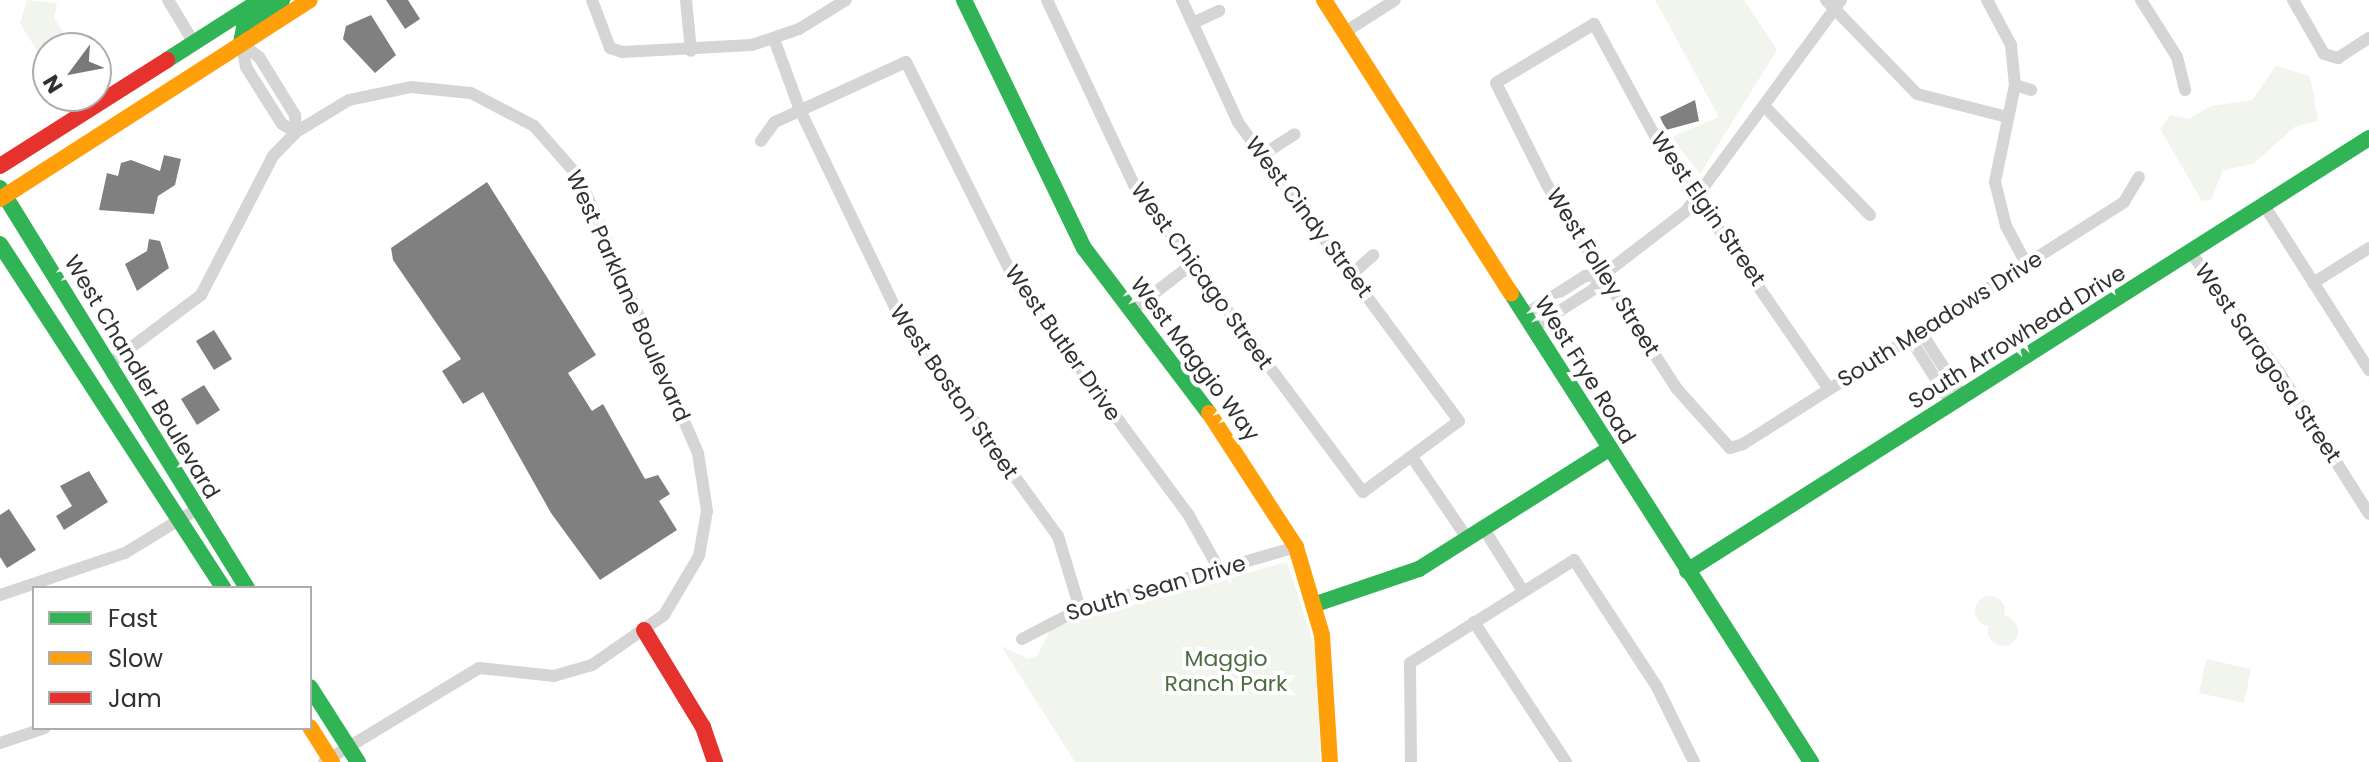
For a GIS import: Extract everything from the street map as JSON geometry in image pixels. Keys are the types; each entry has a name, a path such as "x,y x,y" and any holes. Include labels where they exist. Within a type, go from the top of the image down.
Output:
{"street":[{"path":"168,0 194,43"},
{"path":"0,166 261,0"},
{"path":"282,0 244,27 241,43 246,67 282,124 296,132"},
{"path":"2,194 310,0"},
{"path":"592,0 610,48 691,51 774,39 846,0"},
{"path":"686,0 691,51"},
{"name":"West Maggio Way","path":"964,0 1065,213 1131,311 1255,474 1296,547 1316,604 1331,696 1330,762"},
{"name":"West Chicago Street","path":"1047,0 1134,185 1363,492 1412,457"},
{"name":"West Cindy Street","path":"1182,0 1261,156 1459,421 1412,457"},
{"name":"West Frye Road","path":"1324,0 1811,762"},
{"path":"1345,32 1395,0"},
{"path":"1987,0 2011,45 2015,85 1995,182 2006,226 2027,265"},
{"path":"2141,0 2177,57 2185,90"},
{"path":"2293,0 2324,54 2338,58 2369,38"},
{"path":"1528,322 1585,276 1603,275 1698,197 1833,3 1917,94 2007,117"},
{"path":"1193,23 1219,11"},
{"name":"West Folley Street","path":"1594,24 1496,83 1603,275 1677,389 1730,448"},
{"name":"West Elgin Street","path":"1594,24 1698,197 1829,389"},
{"name":"West Boston Street","path":"774,39 800,110 900,318 1058,536 1080,609"},
{"name":"West Butler Drive","path":"800,110 906,62 1014,279 1188,514 1219,569"},
{"path":"2015,85 2031,90"},
{"name":"West Parklane Boulevard","path":"109,364 201,295 248,198 296,132 326,110 372,93 450,89 517,113 567,159 704,476 699,556 680,594 644,630 564,675 479,668 335,756"},
{"path":"1764,106 1870,215"},
{"path":"761,141 775,122 800,110"},
{"path":"1261,156 1295,134"},
{"name":"South Arrowhead Drive","path":"1687,571 2369,138"},
{"name":"South Meadows Drive","path":"1730,448 1916,335 2124,202 2139,177"},
{"name":"West Chandler Boulevard","path":"2,194 246,586"},
{"path":"2264,205 2369,370"},
{"name":"West Chandler Boulevard","path":"0,244 222,586"},
{"path":"2313,283 2369,248"},
{"name":"West Saragosa Street","path":"2191,253 2279,372 2369,514"},
{"path":"1351,275 1373,255"},
{"path":"1131,311 1191,265"},
{"path":"1916,335 1956,400"},
{"path":"1316,604 1419,569 1609,449"},
{"path":"1412,457 1467,538"},
{"path":"0,595 125,553 197,509"},
{"path":"1484,529 1523,591"},
{"name":"South Sean Drive","path":"1022,639 1080,609 1296,547"},
{"path":"1411,762 1410,663 1574,560 1657,687 1694,762"},
{"path":"1474,622 1564,758 1548,762"},
{"path":"644,630 703,727 715,762"},
{"path":"312,693 335,756"},
{"path":"312,729 335,756 358,762"},
{"path":"0,743 39,730"}],"green space":[{"path":"27,0 57,3 54,18 63,32 32,32 32,43 20,23"},
{"path":"1655,0 1744,0 1777,50 1700,174 1671,137 1719,117"},
{"path":"2276,66 2310,76 2318,121 2296,126 2253,164 2223,170 2211,200 2202,201 2160,129 2170,115 2189,119 2211,106 2252,100"},
{"name":"Maggio Ranch Park","path":"1287,562 1317,655 1320,762 1075,762 1001,646 1028,659 1037,656 1051,628"},
{"path":"1990,596 2001,600 2005,611 2001,622 1990,626 1979,622 1975,611 1979,600"},
{"path":"2003,616 2014,620 2018,631 2014,642 2003,646 1992,642 1988,631 1992,620"},
{"path":"2206,659 2251,669 2244,703 2199,693"}],"building":[{"path":"386,0 408,0 420,19 405,29"},
{"path":"371,15 396,55 375,73 343,39 346,26"},
{"path":"1695,100 1699,121 1666,130 1660,117"},
{"path":"164,155 181,159 175,185 158,196 154,214 99,210 107,173 118,176 121,163 131,160 160,171"},
{"path":"487,182 596,355 568,373 592,411 603,404 645,479 658,475 670,494 659,501 677,530 600,580 551,513 483,392 463,404 442,371 461,359 393,260 391,248"},
{"path":"149,239 160,241 169,268 137,291 125,264 147,251"},
{"path":"214,330 232,359 214,370 196,341"},
{"path":"204,385 220,410 197,425 181,399"},
{"path":"89,471 108,502 64,530 56,516 72,506 60,486"},
{"path":"9,509 36,550 7,568 0,557 0,515"}],"traffic: fast":[{"path":"167,60 261,0"},
{"path":"241,43 244,27 282,0"},
{"path":"964,0 1084,248 1209,413"},
{"path":"1687,571 2369,138"},
{"path":"0,188 246,586"},
{"path":"0,244 222,586"},
{"path":"1511,293 1811,762"},
{"path":"1316,604 1419,569 1609,449"},
{"path":"312,690 358,762"}],"traffic: slow":[{"path":"0,199 310,0"},
{"path":"1324,0 1511,293"},
{"path":"1209,413 1296,547 1322,635 1330,762"},
{"path":"312,730 332,762"}],"traffic: jam":[{"path":"0,166 167,60"},
{"path":"644,630 703,727 715,762"}]}
